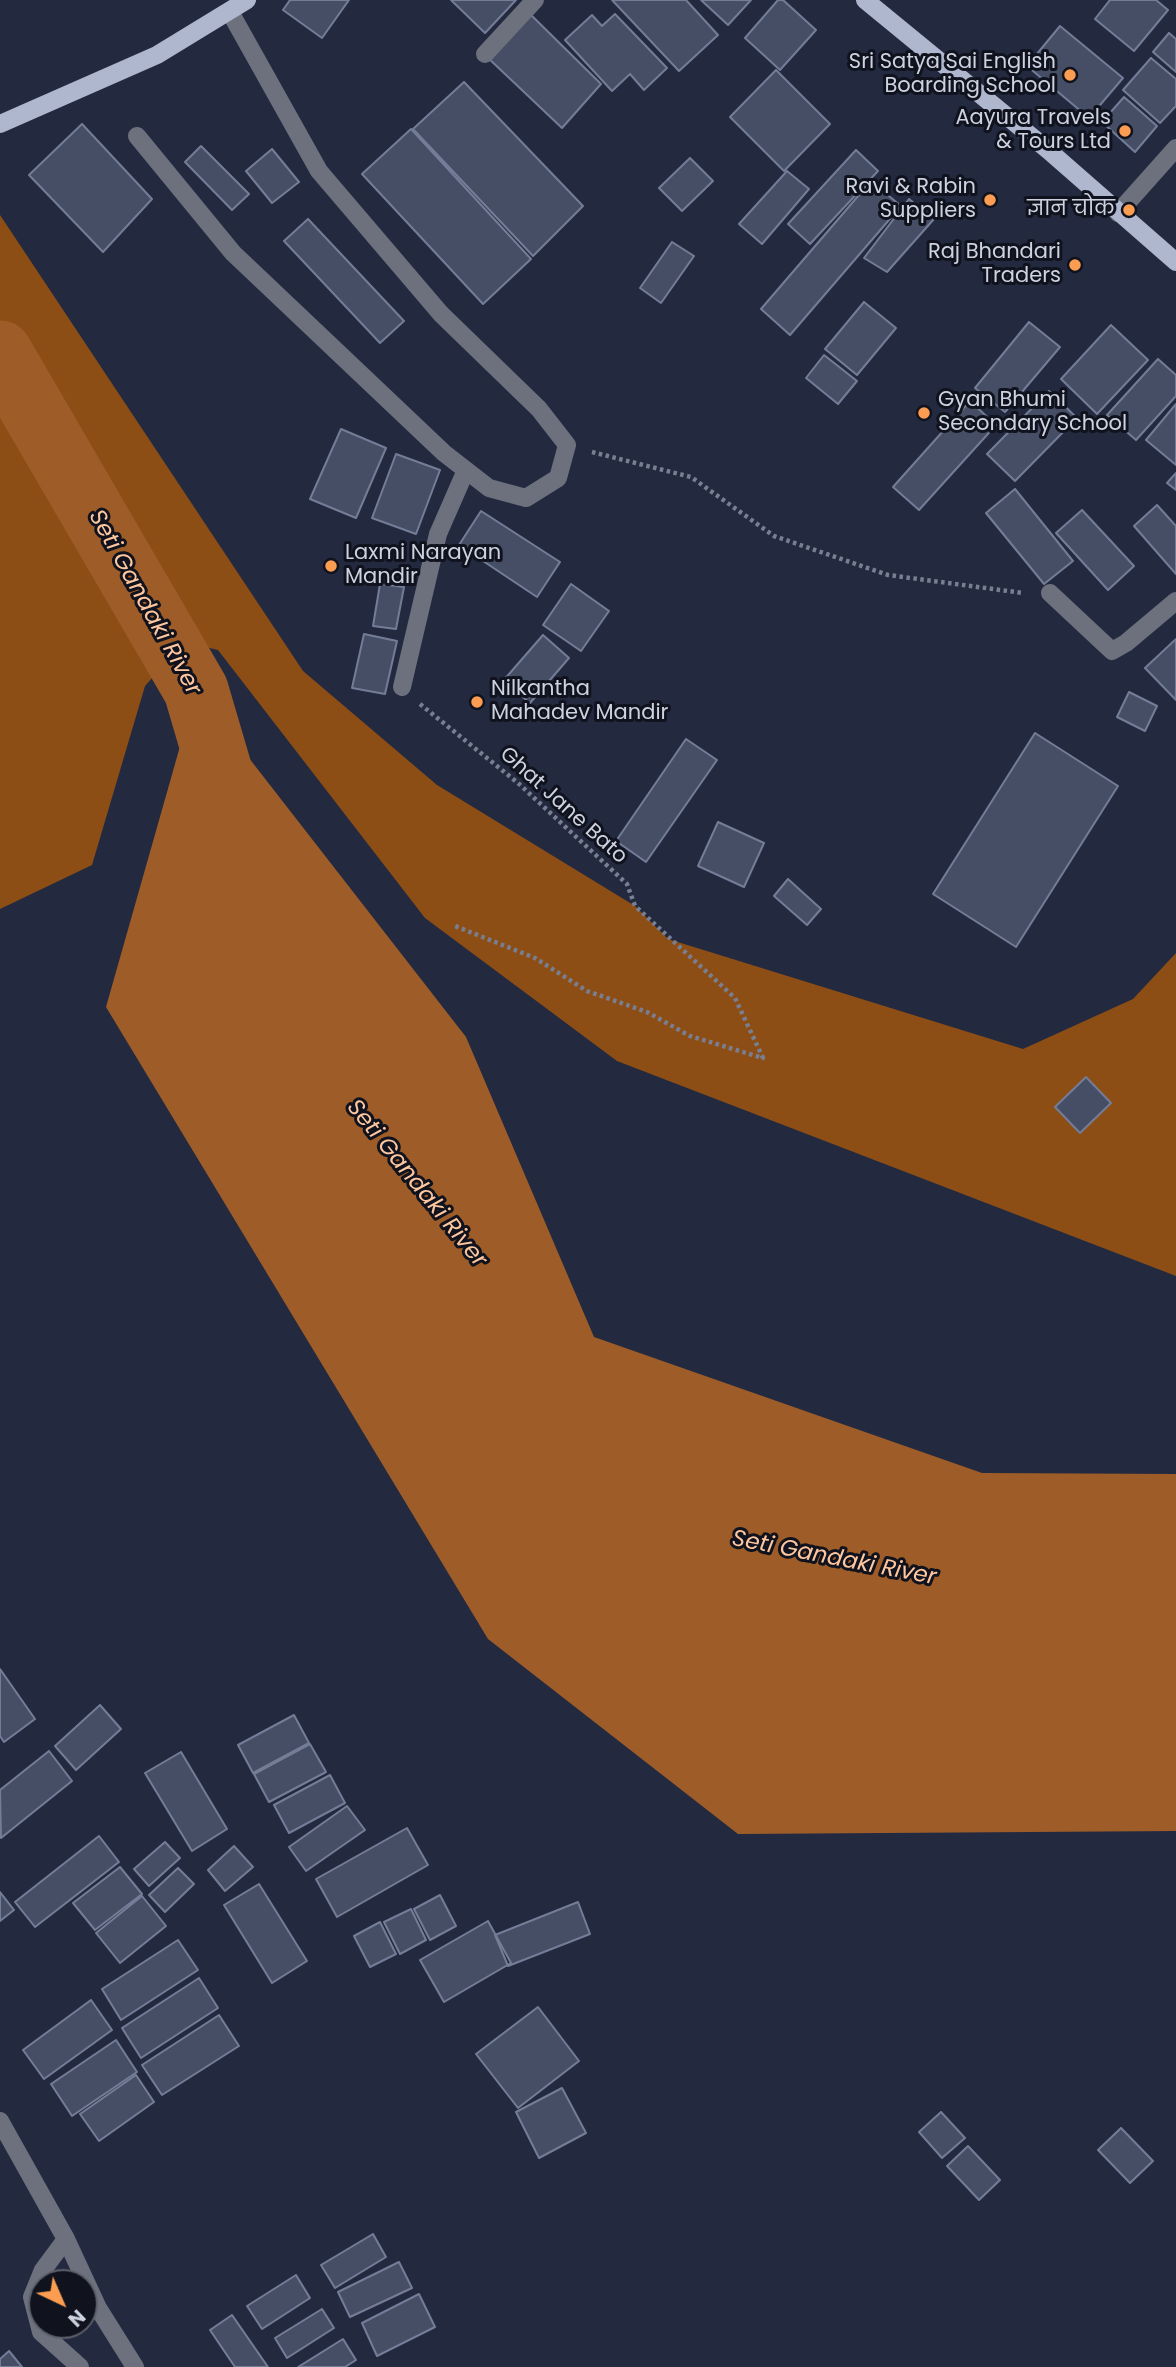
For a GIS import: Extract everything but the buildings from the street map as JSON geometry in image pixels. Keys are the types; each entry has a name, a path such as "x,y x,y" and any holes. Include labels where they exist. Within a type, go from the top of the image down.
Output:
{"main road":[{"path":"0,124 157,54 247,0"},
{"path":"865,0 1048,150 1176,262"}],"street":[{"path":"485,54 535,0"},
{"path":"137,136 233,253 444,453 489,488 526,498 558,478 567,445 539,409 441,314 320,171 230,12"},
{"path":"1118,213 1176,148"},
{"path":"402,687 438,534 467,470"},
{"path":"1050,593 1099,642 1112,651 1126,643 1176,601"},
{"path":"0,2121 66,2239 97,2308 135,2367"},
{"path":"66,2239 43,2270 32,2297 41,2332 80,2367"}],"path":[{"path":"567,445 691,477 774,536 888,575 1019,593 1050,593"},
{"name":"Ghat Jane Bato","path":"402,687 528,792 627,884 635,906 735,998 763,1058 690,1036 647,1012 587,991 535,958 455,926"}],"shaded area":[{"path":"0,215 303,671 437,785 635,906 668,939 1023,1049 1133,999 1176,953 1176,1276 617,1061 425,918 218,650 184,642 145,686 92,865 0,909"}],"water":[{"path":"196,690 466,1037 594,1337 982,1473 1176,1474 1176,1831 738,1834 488,1639 106,1007"}],"waterway":[{"name":"Seti Gandaki River","path":"0,353 196,690 221,775"}],"place":[{"name":"Sri Satya Sai English Boarding School","path":"1070,75"},
{"name":"Aayura Travels & Tours Ltd","path":"1125,131"},
{"name":"Ravi & Rabin Suppliers","path":"990,200"},
{"name":"ज्ञान चोक","path":"1129,210"},
{"name":"Raj Bhandari Traders","path":"1075,265"},
{"name":"Gyan Bhumi Secondary School","path":"924,413"},
{"name":"Laxmi Narayan Mandir","path":"331,566"},
{"name":"Nilkantha Mahadev Mandir","path":"477,702"}]}
